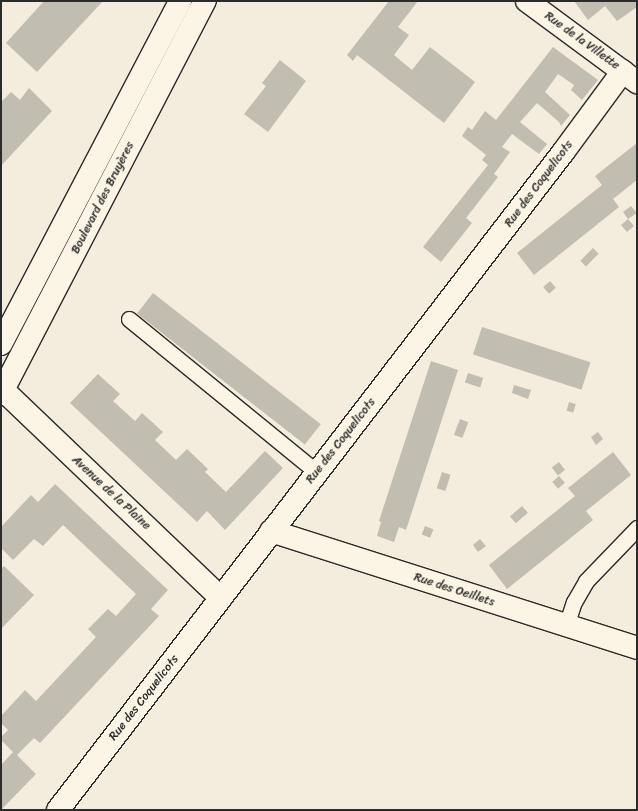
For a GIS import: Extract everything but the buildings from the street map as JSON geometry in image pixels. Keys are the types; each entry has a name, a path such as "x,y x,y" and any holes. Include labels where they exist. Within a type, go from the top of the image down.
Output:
{"street":[{"name":"Boulevard des Bruyères","path":"1,344 180,1"},
{"name":"Boulevard des Bruyères","path":"2,391 205,1"},
{"name":"Rue de la Villette","path":"527,1 630,76"},
{"name":"Rue des Coquelicots","path":"58,810 564,151 630,76"},
{"name":"Avenue de la Plaine","path":"2,391 221,598"},
{"name":"Rue des Oeillets","path":"271,531 637,648"}],"lane":[{"path":"129,319 318,473"},
{"path":"566,626 574,602 586,581 637,528"}]}
